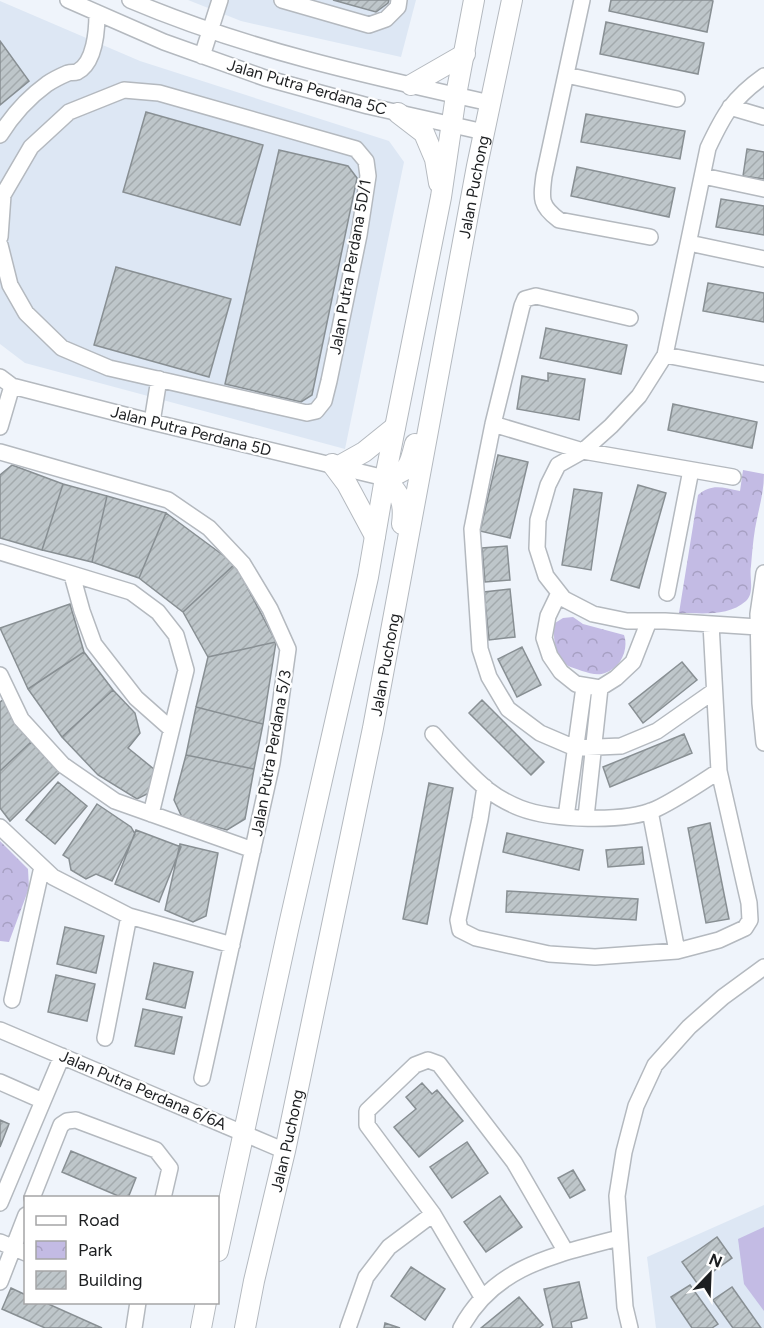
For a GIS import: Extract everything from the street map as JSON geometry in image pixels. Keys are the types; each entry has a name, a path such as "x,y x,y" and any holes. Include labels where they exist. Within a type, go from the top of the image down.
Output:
{"main road":[{"name":"Jalan Puchong","path":"219,1246 340,705 375,537 441,197 456,95 474,0"},
{"name":"Jalan Puchong","path":"245,1328 285,1151 373,728 484,132 512,0"},
{"path":"411,85 465,54"},
{"path":"398,112 424,134 435,159 441,197"},
{"path":"401,574 398,559 404,508 400,494 385,478 405,471 410,465 424,406 435,393"},
{"path":"375,537 336,465 364,452 395,427"},
{"path":"201,1328 207,1304"}],"street":[{"name":"Jalan Putra Perdana 5C","path":"68,0 164,42 264,78 484,132"},
{"name":"Jalan Putra Perdana 5C","path":"130,0 246,44 490,103"},
{"path":"202,56 220,0"},
{"path":"282,0 369,25 386,19 398,7 399,0"},
{"path":"582,0 541,199 548,212 559,220 650,237"},
{"path":"0,135 28,101 47,84 70,72 77,72 86,62 94,47 97,13"},
{"path":"566,75 677,99"},
{"path":"758,627 627,621 592,614 564,599 559,593 546,576 537,548 538,520 548,485 558,465 583,451 611,426 639,396 665,355 708,148 722,117 745,90 764,76"},
{"name":"Jalan Putra Perdana 5D/1","path":"0,237 3,195 31,147 69,112 124,90 159,93 356,149 366,161 368,176 359,235 329,381 324,401 316,411 307,413 109,368 62,348 26,313 4,277 0,245"},
{"path":"730,107 764,117"},
{"path":"703,176 764,189"},
{"path":"689,243 764,259"},
{"path":"630,318 536,296 525,299 513,338 493,424 472,529 480,649 489,677 508,709 540,734 575,748 621,746 657,731 714,691"},
{"path":"665,355 764,375"},
{"path":"152,422 159,379"},
{"path":"0,427 6,382"},
{"name":"Jalan Putra Perdana 5D","path":"6,382 152,422 385,478"},
{"path":"493,424 583,451 733,477"},
{"name":"Jalan Putra Perdana 5/3","path":"0,452 168,501 209,528 243,564 270,609 288,649 272,763 202,1077"},
{"path":"667,593 691,470"},
{"path":"0,552 131,592 158,612 176,635 186,670 151,814"},
{"path":"764,573 758,614 760,703 764,743"},
{"path":"72,575 94,644 136,698 171,729"},
{"path":"559,593 548,616 544,638 550,656 561,672 576,684 584,687 600,688 616,678 633,662 649,621"},
{"path":"485,787 458,920 460,930 476,938 549,954 595,957 677,951 719,939 745,928 750,920 749,903 719,771 711,624"},
{"path":"0,675 21,719 63,765 115,801 253,850"},
{"path":"566,817 584,687"},
{"path":"586,818 600,688"},
{"path":"434,734 460,764 485,787 520,808 566,817 636,815 650,811 719,771"},
{"path":"650,811 677,951"},
{"path":"0,827 52,877 129,916 232,945"},
{"path":"12,999 42,867"},
{"path":"105,1038 129,916"},
{"path":"630,1328 625,1307 617,1196 624,1152 636,1106 655,1065 689,1027 723,997 764,967"},
{"name":"Jalan Putra Perdana 6/6A","path":"0,1030 285,1151"},
{"path":"0,1203 62,1056"},
{"path":"482,1297 433,1214 367,1125 367,1111 416,1065 428,1060 439,1064 514,1162 566,1252"},
{"path":"0,1082 43,1101"},
{"path":"32,1196 61,1125 67,1121 76,1120 156,1150 170,1168 163,1196"},
{"path":"348,1328 366,1277 389,1247 433,1214"},
{"path":"0,1282 24,1220"},
{"path":"460,1328 482,1297 510,1274 545,1258 619,1238"},
{"path":"134,1328 138,1304"}],"shaded area":[{"path":"188,0 416,0 401,57 241,21"},
{"path":"0,1 140,61 389,141 404,162 345,449 25,363 0,344"},
{"path":"764,1205 764,1328 656,1328 647,1257"}],"green space":[{"path":"743,470 764,474 754,538 749,598 739,606 723,612 679,613 698,495 713,488 740,491"},
{"path":"573,617 583,624 624,635 624,652 611,671 602,674 588,673 568,666 560,657 554,634 555,623 563,618"},
{"path":"0,841 28,869 29,888 9,942 0,941"},
{"path":"764,1227 764,1311 744,1284 738,1239"}],"building":[{"path":"333,0 389,0 376,12"},
{"path":"611,0 713,1 707,32 609,11"},
{"path":"606,22 704,43 698,74 600,54"},
{"path":"0,41 29,81 0,105"},
{"path":"146,112 263,145 240,225 123,192"},
{"path":"586,114 685,131 680,159 581,142"},
{"path":"747,149 764,152 764,179 743,176"},
{"path":"279,150 348,166 357,178 312,395 301,402 225,384"},
{"path":"577,167 675,188 669,217 571,196"},
{"path":"721,199 764,206 764,235 716,227"},
{"path":"116,267 231,299 209,377 94,345"},
{"path":"708,283 764,293 764,322 703,311"},
{"path":"546,328 627,345 621,374 540,358"},
{"path":"548,373 585,379 579,420 517,409 522,376 548,381"},
{"path":"673,404 757,422 752,448 668,430"},
{"path":"498,455 528,462 510,538 480,531"},
{"path":"12,465 63,484 42,550 0,538 0,475"},
{"path":"63,484 107,496 92,562 42,550"},
{"path":"638,485 666,493 639,588 611,580"},
{"path":"574,489 602,493 591,570 562,565"},
{"path":"107,496 166,513 139,578 92,562"},
{"path":"166,513 235,564 183,612 139,578"},
{"path":"507,546 510,580 485,582 482,548"},
{"path":"235,564 276,642 208,657 183,612"},
{"path":"510,589 515,637 489,640 484,592"},
{"path":"70,604 84,652 28,689 0,628"},
{"path":"276,642 263,724 196,707 208,657"},
{"path":"522,647 541,685 517,697 498,659"},
{"path":"84,652 113,690 62,737 28,689"},
{"path":"682,662 697,680 643,723 629,704"},
{"path":"113,690 135,713 140,733 128,748 155,770 149,793 137,799 98,775 62,737"},
{"path":"3,700 31,742 0,771 0,702"},
{"path":"482,700 544,762 531,775 469,713"},
{"path":"196,707 263,724 254,769 186,755"},
{"path":"684,734 692,753 610,787 603,767"},
{"path":"31,742 60,772 10,821 0,808 0,771"},
{"path":"186,755 254,769 245,819 227,830 182,817 174,800"},
{"path":"58,782 87,806 55,844 26,820"},
{"path":"429,783 453,788 427,924 403,919"},
{"path":"97,804 131,827 135,834 112,881 96,874 86,879 71,870 69,859 63,855"},
{"path":"710,823 729,919 706,923 688,828"},
{"path":"136,830 181,847 159,902 115,884"},
{"path":"507,833 583,850 579,870 503,852"},
{"path":"180,844 218,853 206,916 193,922 165,910"},
{"path":"642,847 644,864 608,867 606,850"},
{"path":"507,891 638,899 636,920 506,912"},
{"path":"65,927 104,936 96,973 57,964"},
{"path":"154,963 193,972 185,1008 146,999"},
{"path":"56,975 95,984 87,1021 48,1012"},
{"path":"143,1009 182,1017 174,1054 135,1046"},
{"path":"422,1083 432,1094 437,1090 463,1121 419,1157 394,1127 416,1109 406,1097"},
{"path":"0,1120 9,1124 0,1147"},
{"path":"467,1142 488,1173 452,1198 430,1167"},
{"path":"71,1151 136,1178 129,1196 118,1196 62,1172"},
{"path":"573,1170 585,1190 570,1198 558,1178"},
{"path":"500,1196 522,1227 486,1252 464,1222"},
{"path":"717,1237 732,1258 697,1283 682,1262"},
{"path":"411,1267 445,1289 425,1320 391,1296"},
{"path":"579,1282 587,1318 571,1322 572,1328 553,1328 544,1289"},
{"path":"690,1285 718,1324 712,1328 692,1328 671,1297"},
{"path":"732,1287 761,1328 733,1328 713,1300"},
{"path":"11,1288 24,1294 24,1304 48,1304 102,1328 45,1328 2,1309"},
{"path":"519,1297 543,1325 539,1328 481,1328"},
{"path":"385,1323 400,1328 384,1328"}]}
